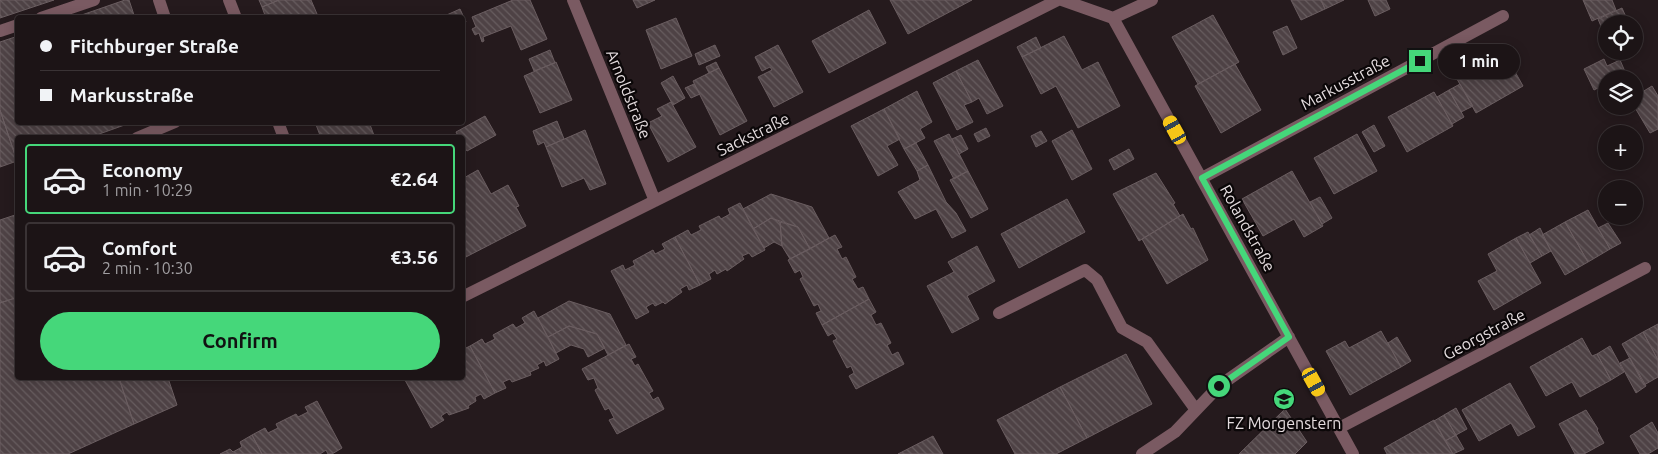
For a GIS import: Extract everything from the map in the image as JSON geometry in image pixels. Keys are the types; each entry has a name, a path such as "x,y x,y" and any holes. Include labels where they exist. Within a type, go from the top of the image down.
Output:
{"street":[{"path":"50,15 94,0"},
{"path":"159,0 164,15"},
{"path":"229,0 235,15"},
{"name":"Arnoldstraße","path":"573,0 656,201"},
{"name":"Sackstraße","path":"465,296 1058,0"},
{"path":"1062,0 1112,18 1152,0"},
{"name":"Markusstraße","path":"1202,178 1503,16"},
{"name":"Rolandstraße","path":"1112,18 1353,454"},
{"path":"0,31 15,26"},
{"path":"144,135 168,125"},
{"name":"Georgstraße","path":"1339,428 1645,268"},
{"path":"999,313 1085,270 1097,280 1122,328 1147,342 1196,410"},
{"path":"1142,454 1175,432 1219,386 1289,337"}],"building":[{"path":"0,0 54,0 0,18"},
{"path":"129,0 134,15 82,15"},
{"path":"259,0 279,0 262,7"},
{"path":"279,0 311,0 317,14 265,15 262,7"},
{"path":"513,0 530,0 547,39 521,50 511,26 483,37 484,41 482,42 479,33 475,35 472,29 476,27 472,17"},
{"path":"633,0 655,0 637,8"},
{"path":"890,0 972,0 908,34"},
{"path":"1291,0 1321,0 1325,9 1301,20"},
{"path":"1321,0 1344,0 1325,9"},
{"path":"1368,0 1386,0 1390,9 1375,16"},
{"path":"1583,0 1612,0 1616,10 1605,15 1598,15 1598,18 1592,21"},
{"path":"1622,8 1625,15 1607,15"},
{"path":"460,9 463,15 447,15"},
{"path":"869,10 886,43 829,73 812,41"},
{"path":"1213,15 1239,62 1198,84 1172,37"},
{"path":"676,18 692,56 661,69 646,30"},
{"path":"1287,26 1297,48 1283,55 1273,32"},
{"path":"1064,36 1082,70 1098,62 1120,106 1078,128 1056,86 1041,94 1022,57"},
{"path":"15,37 15,125 125,125 96,135 15,135 15,155 0,110 0,42"},
{"path":"1036,37 1041,48 1022,57 1017,47"},
{"path":"715,45 720,56 699,65 695,54"},
{"path":"778,45 803,92 774,107 758,77 772,70 770,67 762,71 755,57"},
{"path":"550,50 555,63 534,71 529,59"},
{"path":"1504,52 1523,86 1476,113 1457,79"},
{"path":"978,60 1003,106 987,114 979,98 972,102 956,71"},
{"path":"1602,60 1604,60 1607,66 1620,60 1624,70 1598,70 1598,88 1594,90 1584,69"},
{"path":"556,62 572,100 540,113 524,76"},
{"path":"716,62 719,68 709,73 706,67"},
{"path":"1235,64 1261,110 1221,133 1195,86"},
{"path":"719,68 747,121 720,135 693,81"},
{"path":"956,71 972,102 964,105 973,122 957,130 933,83"},
{"path":"673,76 685,98 673,105 661,83"},
{"path":"694,84 700,94 691,98 685,88"},
{"path":"1460,84 1473,106 1461,112 1449,90"},
{"path":"1652,86 1658,96 1658,129 1650,133 1639,115 1643,115 1643,92"},
{"path":"1449,90 1464,117 1452,124 1437,97"},
{"path":"917,91 932,122 920,129 925,138 904,149 884,109"},
{"path":"1434,92 1453,126 1407,152 1388,117"},
{"path":"671,102 696,147 668,162 648,123 662,116 657,109"},
{"path":"884,109 900,139 887,146 898,165 878,176 851,126"},
{"path":"0,110 15,155 15,162 0,167"},
{"path":"485,116 496,135 467,151 465,148 465,135 458,135 456,132"},
{"path":"557,121 564,139 546,147 544,142 538,145 533,131"},
{"path":"316,125 370,125 374,135 320,135"},
{"path":"1374,125 1385,146 1374,152 1362,132"},
{"path":"986,128 990,136 978,142 974,134"},
{"path":"585,130 606,184 590,190 584,178 562,187 546,147"},
{"path":"1072,130 1092,169 1072,180 1052,141"},
{"path":"1041,131 1047,141 1036,147 1031,136"},
{"path":"949,134 968,171 954,179 934,141"},
{"path":"1357,134 1377,171 1334,194 1314,158"},
{"path":"961,135 968,149 959,154 952,139"},
{"path":"916,143 928,165 917,171 904,149"},
{"path":"1129,149 1134,159 1114,170 1109,160"},
{"path":"928,165 946,202 956,213 966,231 952,238 936,209 915,219 898,192 920,180 917,171"},
{"path":"478,170 491,194 508,185 519,206 516,207 526,226 465,257 465,177"},
{"path":"968,171 988,209 971,218 950,180"},
{"path":"1292,171 1323,226 1304,237 1294,219 1263,236 1242,199"},
{"path":"1156,173 1175,203 1173,204 1180,216 1139,241 1113,194"},
{"path":"771,194 812,207 829,238 810,249 798,227 771,218 753,229 743,209"},
{"path":"1320,197 1332,218 1322,224 1310,202"},
{"path":"1067,199 1085,232 1019,268 1001,234"},
{"path":"740,203 765,250 752,257 749,253 742,256 744,259 727,271 726,269 717,274 715,270 709,274 711,279 700,285 675,237 688,230 691,235 701,230 699,226 719,216 721,219 730,214 728,209"},
{"path":"1588,210 1610,249 1588,262 1565,222"},
{"path":"1183,214 1191,229 1193,228 1208,260 1167,284 1142,239"},
{"path":"15,215 15,298 0,303 0,220"},
{"path":"771,218 780,222 782,246 774,242 764,248 753,229"},
{"path":"780,222 798,227 810,249 790,259 782,246"},
{"path":"1565,222 1588,262 1565,275 1542,235"},
{"path":"1609,225 1621,243 1610,249 1598,228"},
{"path":"1540,228 1551,251 1542,256 1529,235"},
{"path":"1528,232 1542,256 1530,263 1516,238"},
{"path":"835,235 842,247 837,249 842,259 846,257 856,277 852,279 858,289 863,287 869,299 822,325 816,313 821,311 818,304 814,306 800,279 803,277 800,270 795,273 788,260"},
{"path":"675,237 700,285 689,290 687,285 680,289 682,292 665,304 663,302 655,306 653,303 646,307 649,312 636,319 611,271 623,265 625,270 635,265 633,261 653,250 655,254 665,249 662,244"},
{"path":"1516,238 1541,283 1494,310 1478,281 1497,271 1488,254"},
{"path":"977,246 995,281 967,296 979,319 952,333 927,286 954,272 948,262"},
{"path":"15,298 15,380 120,380 134,424 68,454 0,454 0,303"},
{"path":"869,299 876,312 871,315 876,325 881,323 891,343 887,345 892,355 898,352 904,364 856,389 849,376 854,373 851,366 847,368 833,341 837,339 833,333 828,336 822,325"},
{"path":"569,301 610,314 626,345 608,355 597,334 569,326 548,337 538,318"},
{"path":"534,311 559,359 546,366 544,361 537,365 539,368 530,372 531,375 512,382 510,379 503,382 506,388 495,393 470,346 482,339 485,344 495,339 493,335 513,324 516,328 525,323 522,318"},
{"path":"1658,324 1658,360 1643,332"},
{"path":"569,326 597,334 605,348 588,357 584,349 571,345 556,353 548,337"},
{"path":"1381,331 1401,367 1350,395 1326,351 1345,341 1349,348"},
{"path":"1643,332 1658,360 1658,377 1644,385 1622,344"},
{"path":"1397,337 1411,361 1401,367 1388,343"},
{"path":"1582,338 1592,356 1597,354 1611,380 1580,397 1572,382 1546,396 1530,367"},
{"path":"629,344 636,357 631,359 635,366 638,364 653,391 649,393 653,400 658,397 664,409 617,434 609,420 614,418 609,408 605,410 595,390 598,388 594,378 588,380 582,369"},
{"path":"470,346 495,393 484,399 481,394 475,397 476,401 468,406 469,408 449,415 447,412 441,416 444,420 431,428 405,380 465,380 465,348"},
{"path":"1610,346 1624,372 1611,380 1597,354"},
{"path":"1126,354 1152,404 1087,438 1060,387"},
{"path":"1630,358 1646,386 1636,393 1620,363"},
{"path":"120,380 169,380 177,405 134,424"},
{"path":"1510,383 1535,427 1518,436 1511,423 1479,441 1462,410"},
{"path":"1060,387 1087,438 1056,454 1015,454 997,420"},
{"path":"317,401 342,448 332,454 328,454 326,450 320,454 262,454 252,435 265,428 268,433 278,428 276,424 296,414 298,417 308,412 305,407"},
{"path":"1456,408 1467,429 1456,435 1444,415"},
{"path":"1285,409 1307,442 1295,454 1239,454"},
{"path":"1586,410 1604,443 1584,454 1575,454 1559,424"},
{"path":"1444,415 1456,435 1445,441 1434,421"},
{"path":"1434,420 1453,454 1387,454 1384,448"},
{"path":"1652,422 1658,433 1658,448 1648,454 1640,454 1630,436"},
{"path":"252,435 262,454 220,454 230,449 233,452 242,447 240,442"},
{"path":"1456,435 1464,449 1453,454 1445,441"},
{"path":"933,436 943,454 898,454"}],"place":[{"name":"FZ Morgenstern","path":"1284,399"}],"route":[{"path":"1219,386 1289,337 1202,178 1420,61"}]}
